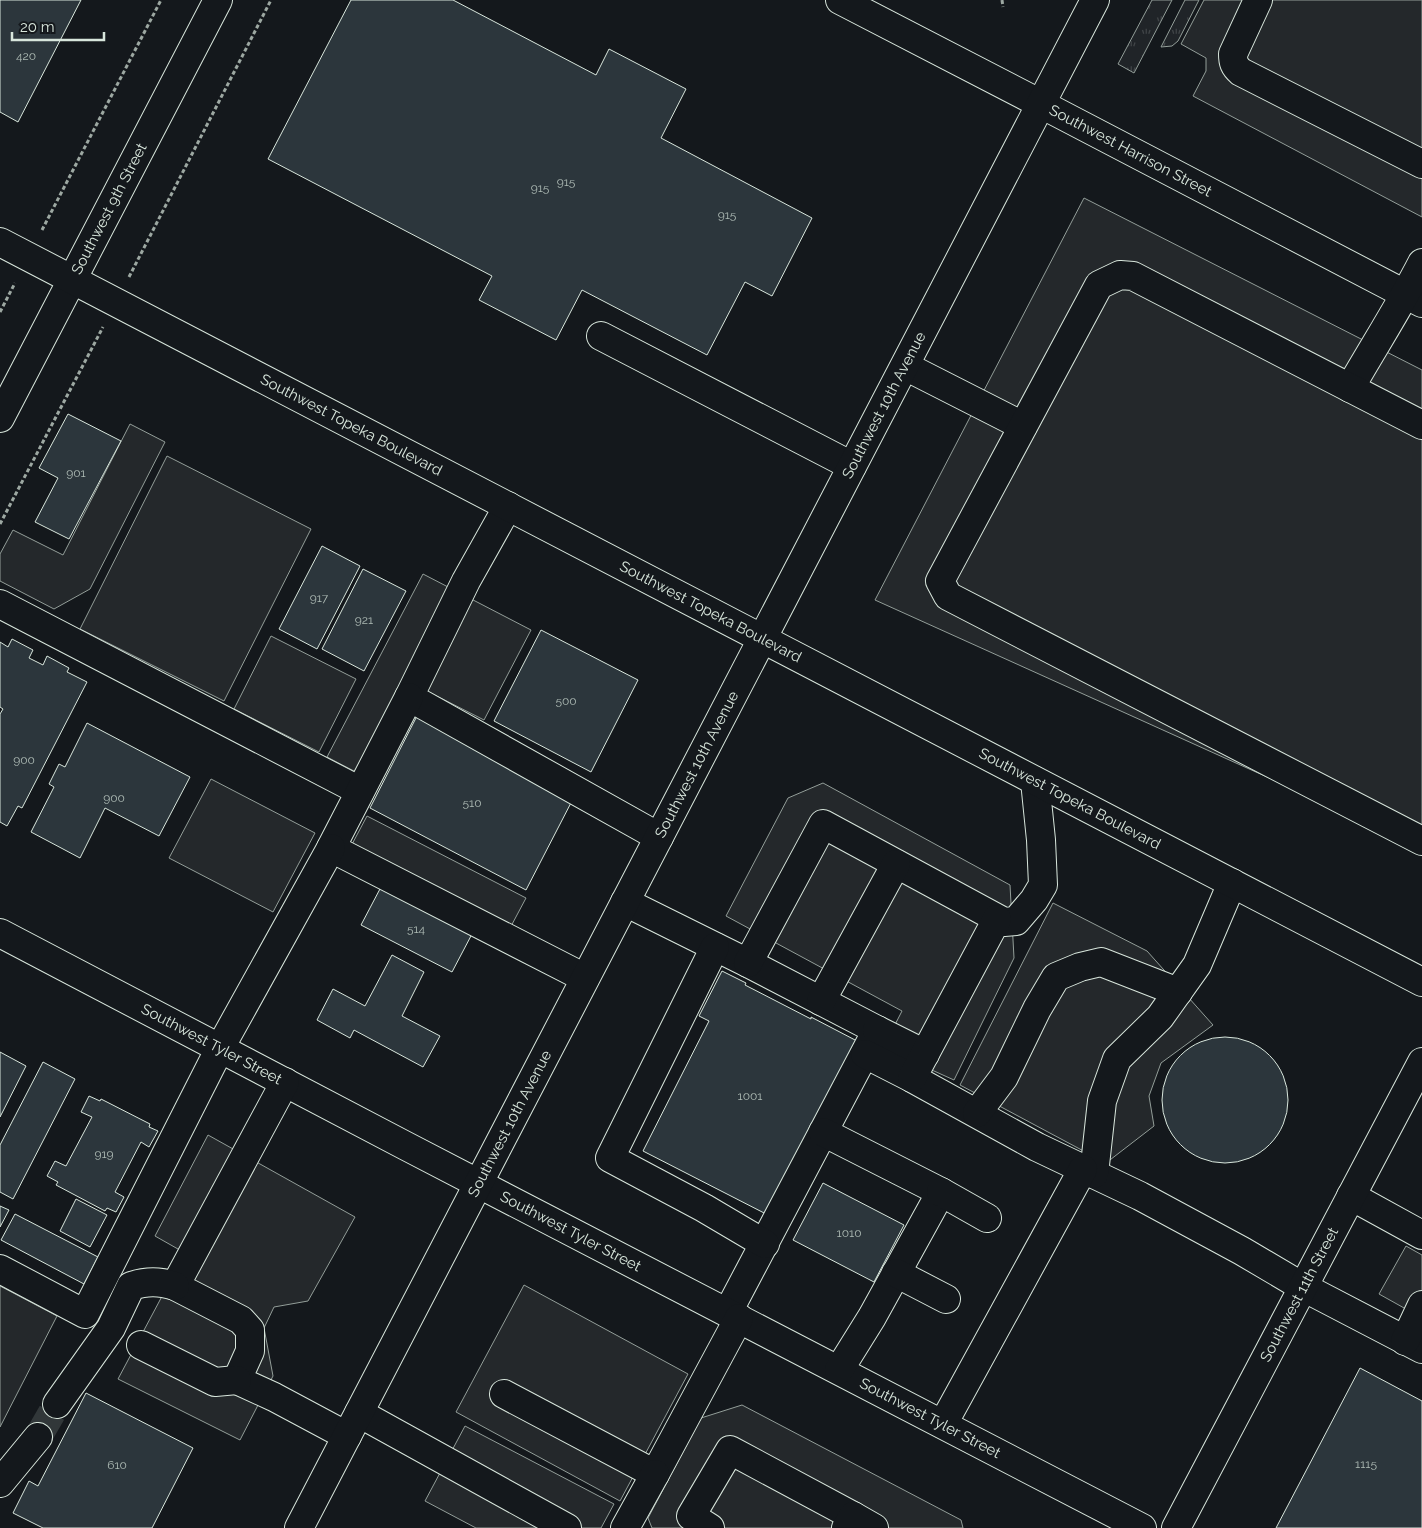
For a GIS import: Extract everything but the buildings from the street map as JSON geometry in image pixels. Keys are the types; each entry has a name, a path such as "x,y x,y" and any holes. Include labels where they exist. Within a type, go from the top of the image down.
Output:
{"main road":[{"name":"Southwest Harrison Street","path":"840,0 1414,299"},
{"name":"Southwest 10th Avenue","path":"299,1528 1095,0"},
{"path":"1258,0 1233,54 1235,68 1422,164"},
{"name":"Southwest 9th Street","path":"0,418 214,1"},
{"name":"Southwest Topeka Boulevard","path":"0,242 1422,982"},
{"path":"1350,388 1375,344 1414,299 1422,263"},
{"path":"1422,426 1133,276 1120,275 1099,285 940,581 948,596 1422,841"},
{"path":"601,336 852,466"},
{"path":"905,366 1023,426"},
{"path":"0,1269 85,1314 220,1048 331,848 466,581 508,506"},
{"path":"0,604 360,791"},
{"path":"409,697 659,837"},
{"path":"748,963 823,824 997,919 1004,922 1016,921 1034,900 1043,885 1035,781"},
{"path":"331,848 586,978"},
{"path":"821,1001 896,864"},
{"path":"943,1424 1088,1171 1102,1101 1117,1059 1160,1017 1197,965 1232,883"},
{"path":"625,902 925,1054"},
{"path":"912,1078 997,919"},
{"name":"Southwest Tyler Street","path":"0,933 1142,1528"},
{"path":"716,947 610,1158 711,1207 757,1235"},
{"path":"977,1114 1004,1077 1037,1009 1056,977 1080,967 1101,962 1178,992"},
{"path":"625,1528 655,1474 733,1315 757,1235 823,1132 877,1030"},
{"path":"865,1054 1037,1147 1140,1196 1303,1287 1413,1345 1422,1306"},
{"name":"Southwest 11th Street","path":"1176,1528 1422,1062"},
{"path":"175,1286 285,1082"},
{"path":"823,1132 941,1192 987,1218"},
{"path":"839,1370 872,1317 941,1192"},
{"path":"1351,1196 1422,1235"},
{"path":"896,1273 946,1298"},
{"path":"57,1404 111,1328 131,1286 142,1282 159,1281 175,1286 241,1320 250,1330 250,1351 237,1380"},
{"path":"142,1345 215,1382 237,1380 274,1397 353,1424 567,1528"},
{"path":"504,1394 655,1474"},
{"path":"0,1483 38,1438"},
{"path":"710,1528 691,1516 730,1450 857,1524"}],"path":[{"path":"0,312 161,0"},
{"path":"0,524 271,0"},
{"path":"1002,0 1003,6"}],"green space":[{"path":"1152,0 1172,0 1134,73 1118,64"},
{"path":"1185,0 1199,0 1178,41 1172,46 1161,47"}],"shaded area":[{"path":"1204,0 1422,0 1422,217 1193,96 1206,71 1206,58 1181,44"},
{"path":"1084,198 1422,370 1422,847 875,600"},
{"path":"130,424 165,442 90,589 54,609 0,581 0,554 13,530 63,555"},
{"path":"167,456 311,529 224,701 80,629"},
{"path":"423,574 531,630 484,720 425,690 377,783 327,757"},
{"path":"271,636 356,679 319,752 234,709"},
{"path":"211,779 315,833 273,912 169,858"},
{"path":"823,783 1010,885 1014,958 954,1080 883,1048 902,1011 726,916 788,798"},
{"path":"367,816 526,898 509,930 350,848"},
{"path":"1053,903 1147,951 1213,1025 1161,1063 1149,1096 1154,1126 1106,1163 960,1085"},
{"path":"208,1135 355,1217 308,1301 274,1307 264,1328 273,1376 240,1440 118,1379 185,1253 155,1236"},
{"path":"1406,1246 1422,1255 1422,1318 1379,1294"},
{"path":"524,1285 688,1374 620,1501 456,1412"},
{"path":"0,1286 57,1316 0,1427"},
{"path":"742,1405 961,1520 963,1528 652,1528 648,1518 701,1418"},
{"path":"465,1426 614,1504 601,1528 476,1528 425,1501"}],"tunnel":[{"path":"38,1437 57,1404"}]}
